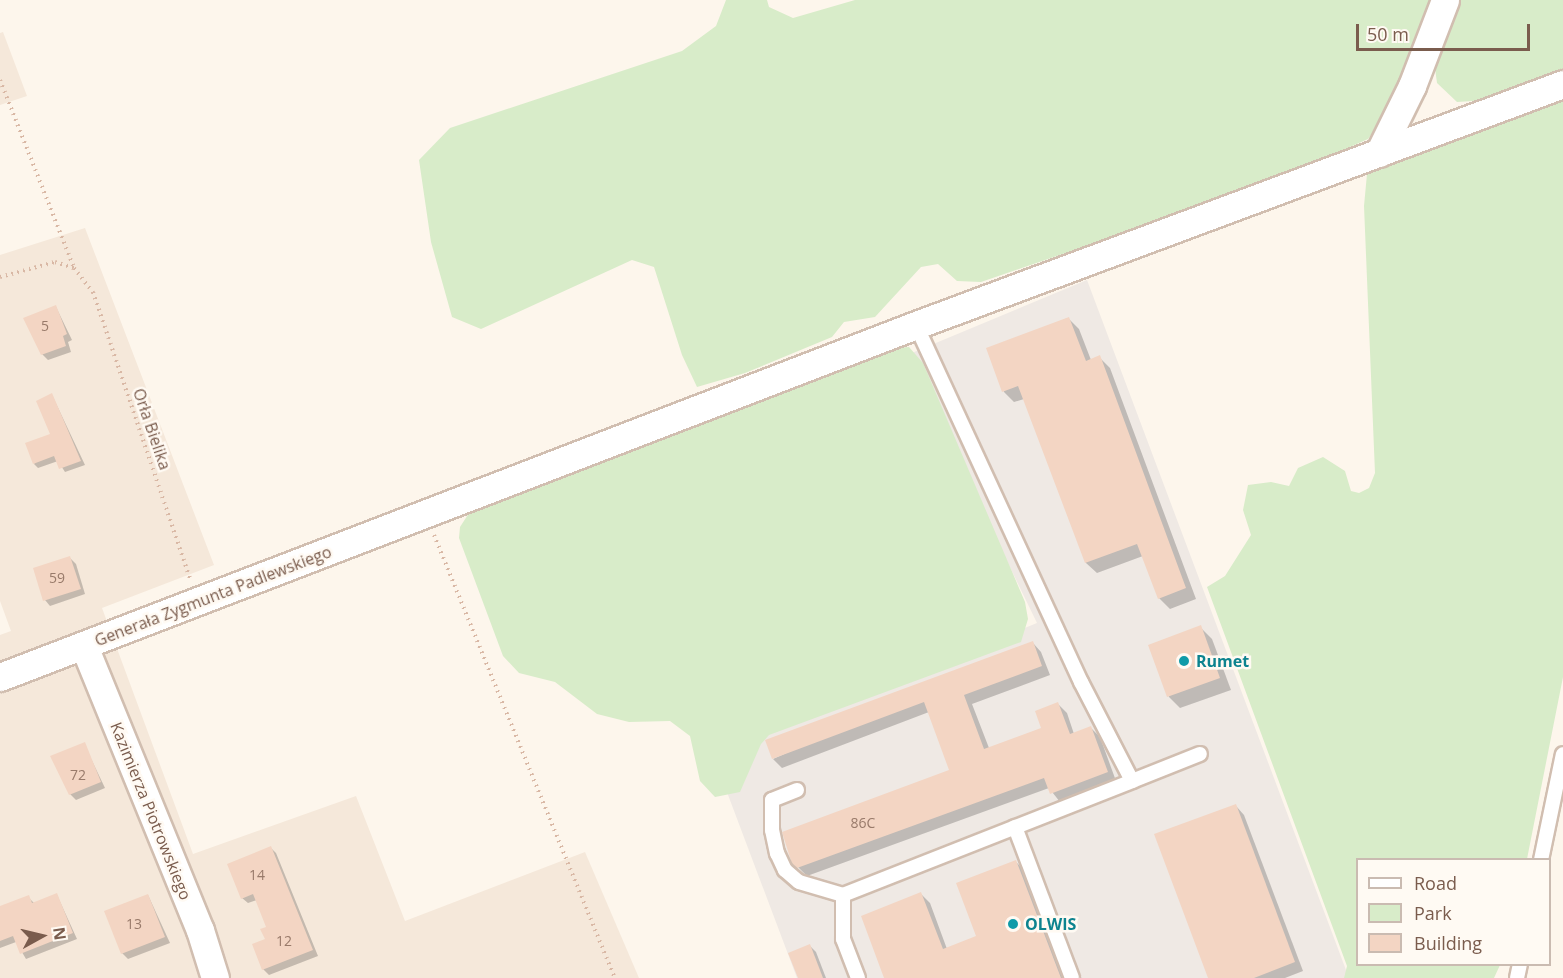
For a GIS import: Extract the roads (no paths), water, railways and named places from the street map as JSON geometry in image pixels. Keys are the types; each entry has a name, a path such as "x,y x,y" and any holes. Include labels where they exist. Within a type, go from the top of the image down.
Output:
{"street":[{"path":"1379,153 1412,86 1445,0"},
{"name":"Generała Zygmunta Padlewskiego","path":"0,677 916,325 1563,84"},
{"name":"Kazimierza Piotrowskiego","path":"84,646 200,930 215,978"}],"lane":[{"path":"916,325 1081,682 1132,781"},
{"path":"797,790 772,800 772,830 777,853 785,870 799,882 843,895 1200,754"},
{"path":"1541,858 1563,754"},
{"path":"1015,827 1072,978"},
{"path":"843,895 843,939 858,978"}],"place":[{"name":"Rumet","path":"1184,661"},
{"name":"OLWIS","path":"1013,924"}]}
